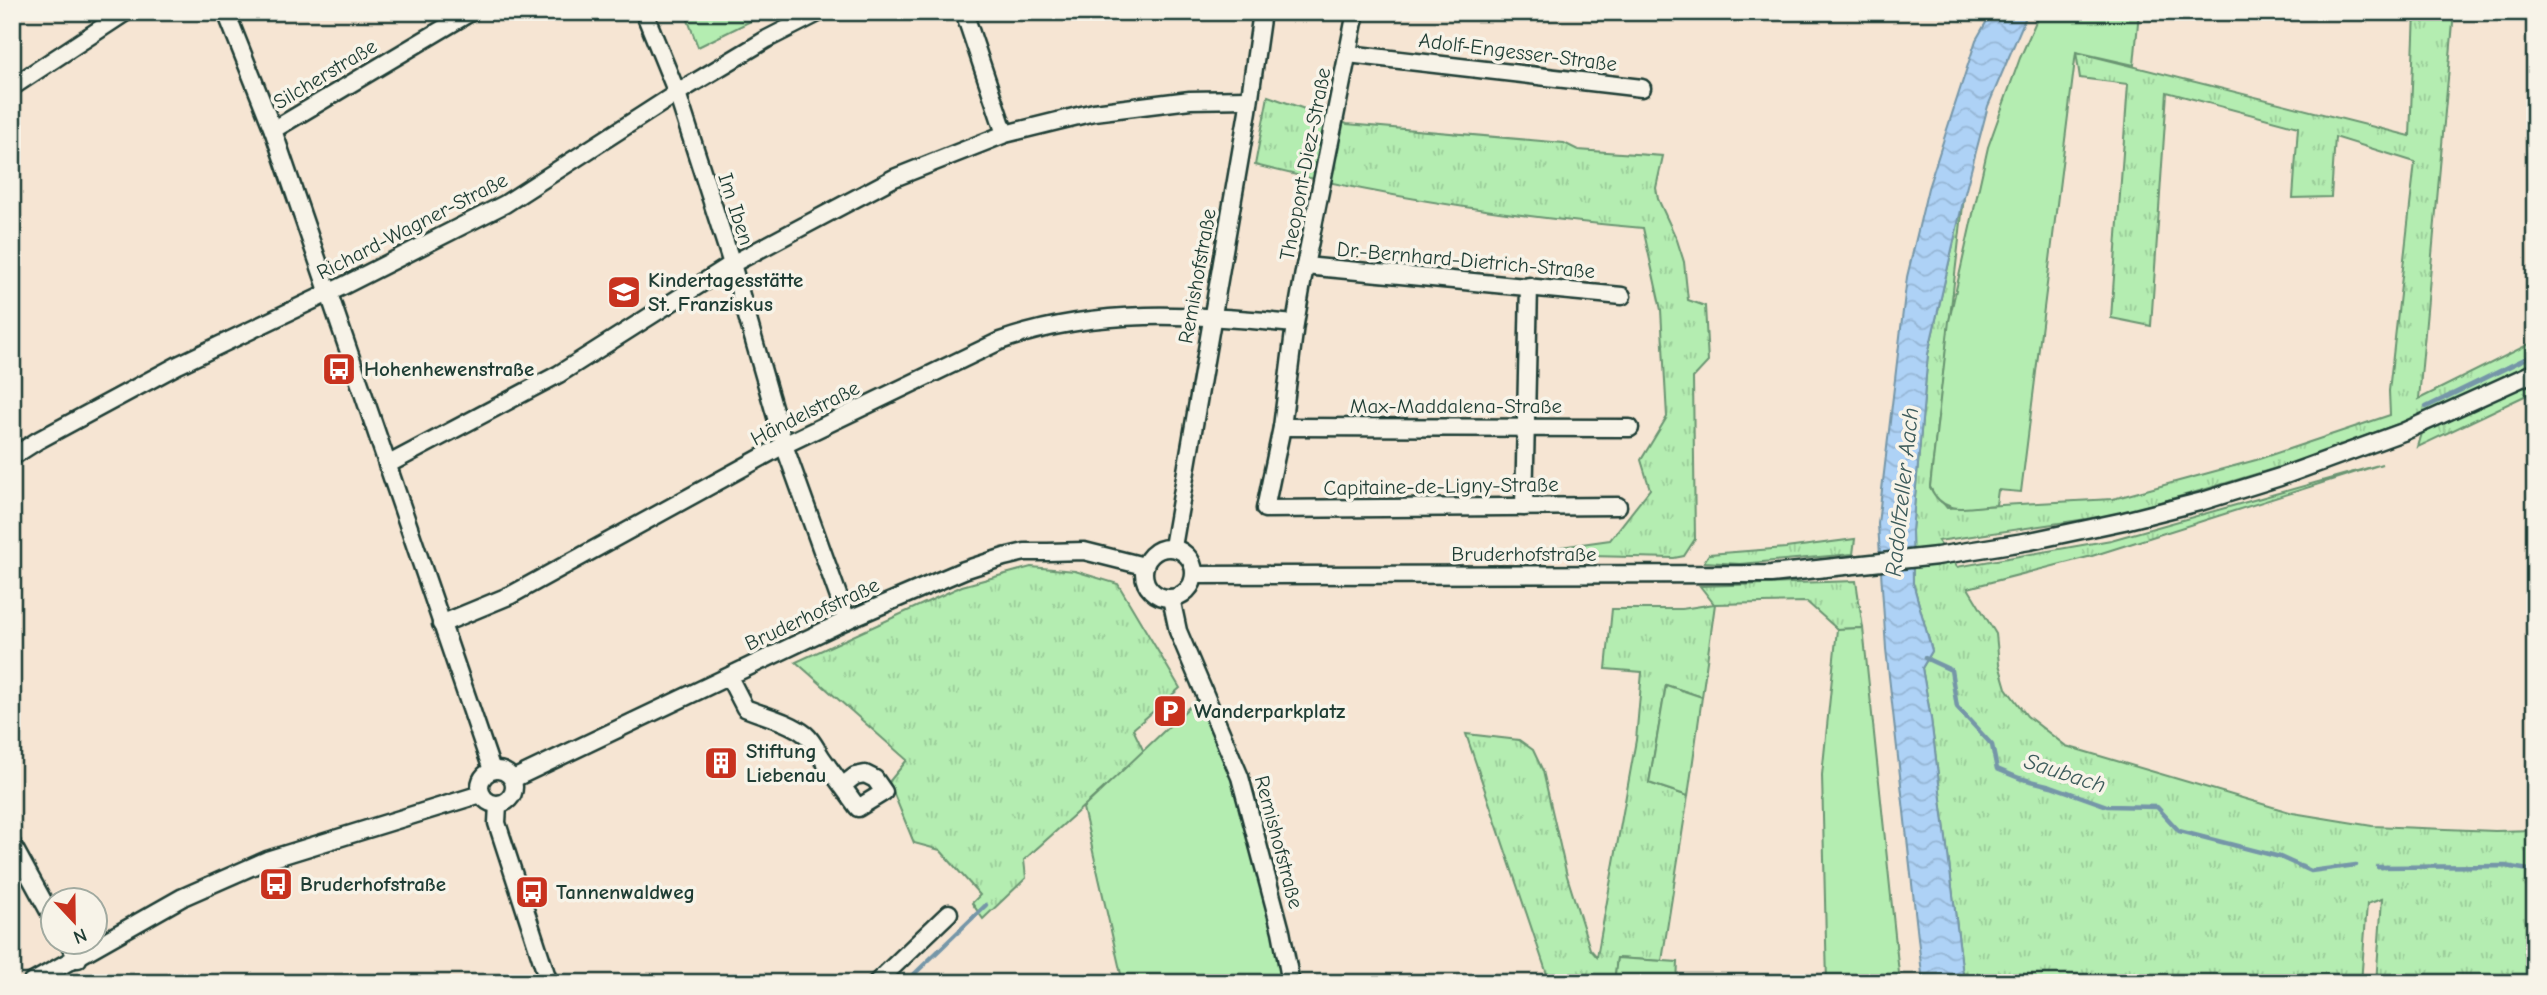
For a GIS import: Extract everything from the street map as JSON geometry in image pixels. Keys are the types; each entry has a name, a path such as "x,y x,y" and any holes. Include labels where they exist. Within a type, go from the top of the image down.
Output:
{"street":[{"path":"12,87 126,12"},
{"path":"226,12 274,130 492,770"},
{"name":"Silcherstraße","path":"274,130 471,12"},
{"name":"Im Iben","path":"644,12 677,93 732,264 784,445 847,620"},
{"name":"Richard-Wagner-Straße","path":"12,457 177,365 330,293 505,204 677,93 767,39 820,12"},
{"path":"964,12 1005,134"},
{"name":"Remishofstraße","path":"1173,547 1262,12"},
{"name":"Theopont-Diez-Straße","path":"1265,509 1282,427 1305,266 1356,12"},
{"name":"Adolf-Engesser-Straße","path":"1348,54 1642,88"},
{"path":"387,465 559,374 732,264 894,178 1005,134 1094,112 1190,100 1248,99"},
{"name":"Dr.-Bernhard-Dietrich-Straße","path":"1305,266 1622,296"},
{"path":"1524,507 1529,286"},
{"name":"Händelstraße","path":"441,624 512,595 784,445 1000,341 1033,329 1070,321 1128,315 1211,315"},
{"path":"1211,315 1295,324"},
{"name":"Bruderhofstraße","path":"1195,575 1772,574 1937,556 2030,541 2124,521 2242,489 2403,432 2535,372"},
{"name":"Max-Maddalena-Straße","path":"1282,427 1630,428"},
{"name":"Capitaine-de-Ligny-Straße","path":"1265,509 1618,506"},
{"path":"1173,547 1185,552 1193,562 1195,575 1191,586 1182,595 1159,597 1149,589 1143,578 1144,566 1150,555 1161,548 1173,547"},
{"name":"Bruderhofstraße","path":"513,779 847,620 964,570 1025,552 1084,551 1144,566"},
{"name":"Remishofstraße","path":"1171,598 1178,631 1240,777 1270,884 1291,983"},
{"path":"729,677 746,708 795,728 809,737 842,786"},
{"path":"492,770 508,773 513,779 510,798 498,804 486,800 481,794 481,779 492,770"},
{"path":"32,983 183,897 267,860 481,794"},
{"path":"498,804 497,822 549,983"},
{"path":"12,844 38,891"},
{"path":"876,983 949,913"}],"green space":[{"path":"685,12 760,12 761,16 698,47"},
{"path":"2040,12 2139,12 2134,65 2076,52 2021,492 1998,490 1996,505 1957,508 1942,503 1930,487 1949,321 1988,147 2020,58"},
{"path":"2415,12 2454,12 2419,399 2535,341 2535,362 2422,415 2293,463 2203,490 2114,515 1938,541 1957,567 2111,540 2382,464 2092,556 1968,588 1996,634 1999,664 2006,688 2027,716 2066,746 2293,813 2372,826 2535,830 2535,983 2376,983 2382,899 2367,904 2361,983 1964,983 1931,719 1922,668 1932,651 1913,583 1912,531 1928,354 1964,197 1930,487 1947,508 2113,499 2256,460 2390,415 2389,391 2415,162 2335,137 2331,197 2293,198 2298,127 2167,92 2151,326 2111,318 2128,84 2080,78 2076,52 2410,136"},
{"path":"1268,96 1347,124 1564,143 1578,150 1663,156 1656,188 1658,199 1684,262 1688,300 1705,306 1708,362 1693,378 1695,539 1684,556 1674,558 1510,554 1610,540 1650,489 1641,460 1667,417 1661,310 1643,228 1448,204 1351,187 1255,165"},
{"path":"2535,381 2535,391 2418,447 2422,433"},
{"path":"1855,539 1853,554 1740,564 1704,562 1709,554"},
{"path":"1031,567 1075,571 1118,584 1180,688 1133,729 1144,752 1024,860 1026,878 983,919 972,903 980,895 940,850 914,843 889,782 907,760 796,662 962,586"},
{"path":"1856,581 1863,628 1837,629 1807,602 1715,604 1702,697 1666,685 1649,783 1688,796 1662,961 1617,958 1614,983 1550,983 1466,734 1519,740 1533,750 1543,771 1567,876 1590,949 1597,957 1636,740 1642,672 1606,669 1612,609 1682,609 1714,604 1700,586"},
{"path":"1863,628 1900,983 1827,983 1822,775 1837,629"},
{"path":"1666,685 1702,697 1688,796 1649,783"},
{"path":"1204,693 1240,777 1291,983 1123,983 1083,808"},
{"path":"1617,958 1678,962 1677,983 1614,983"}],"water":[{"name":"Radolfzeller Aach","path":"1992,12 2028,12 1988,106 1928,354 1912,531 1913,583 1932,651 1922,668 1931,719 1964,983 1923,983 1886,649 1878,524 1907,277 1928,188 1976,40"}],"waterway":[{"path":"2426,407 2535,354"},
{"name":"Saubach","path":"1925,658 1951,670 1957,707 1992,745 1997,769 2107,806 2157,807 2179,831 2280,857 2311,871 2356,865"},
{"name":"Saubach","path":"2378,867 2505,866 2535,871"},
{"path":"905,983 986,905"}],"place":[{"name":"Kindertagesstätte St. Franziskus","path":"624,292"},
{"name":"Hohenhewenstraße","path":"339,369"},
{"name":"Wanderparkplatz","path":"1170,711"},
{"name":"Stiftung Liebenau","path":"721,763"},
{"name":"Bruderhofstraße","path":"276,884"},
{"name":"Tannenwaldweg","path":"532,892"}]}
